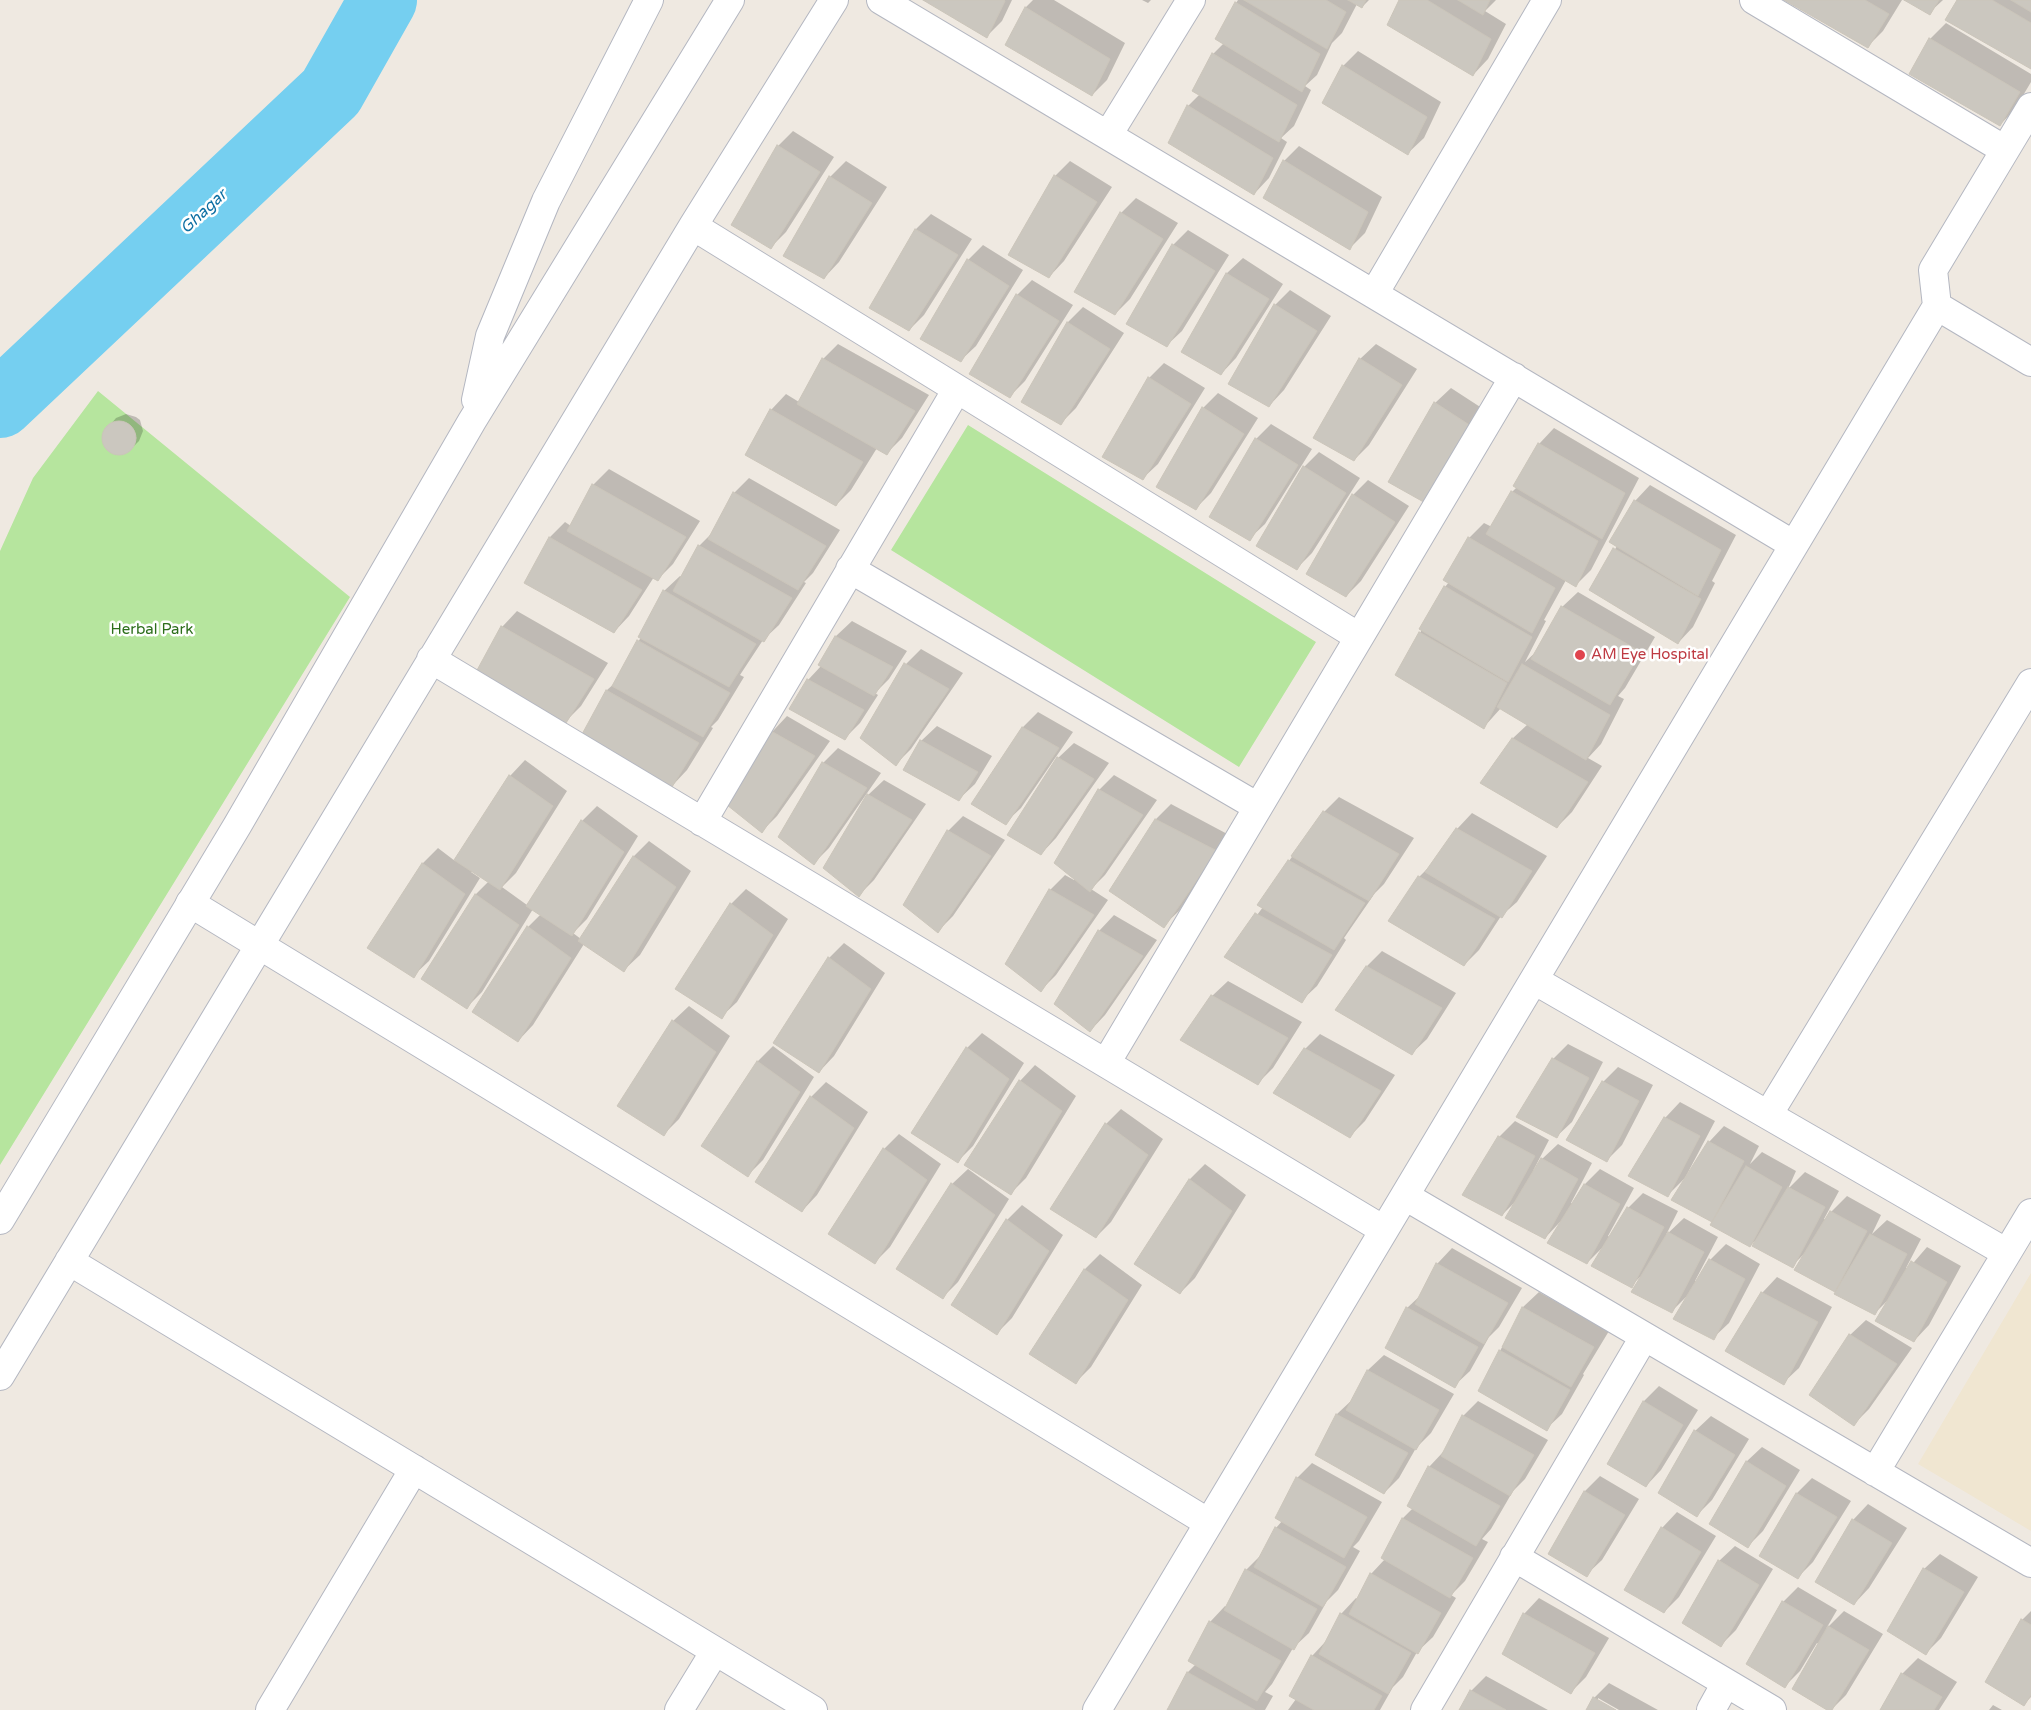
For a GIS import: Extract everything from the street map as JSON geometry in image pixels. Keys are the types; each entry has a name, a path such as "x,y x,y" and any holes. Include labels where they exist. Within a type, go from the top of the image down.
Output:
{"street":[{"path":"472,421 490,336 508,291 546,202 649,0"},
{"path":"0,1220 190,903 472,421 730,0"},
{"path":"0,1376 693,226 834,0"},
{"path":"881,0 1794,545"},
{"path":"1108,136 1191,0"},
{"path":"1374,294 1547,0"},
{"path":"1754,0 2005,150"},
{"path":"1097,1710 1937,306 1933,270 2031,107"},
{"path":"693,226 1359,636"},
{"path":"1937,306 2031,362"},
{"path":"1106,1063 1514,377"},
{"path":"702,822 956,389"},
{"path":"850,570 1258,807"},
{"path":"431,659 1384,1230"},
{"path":"1768,1115 2031,683"},
{"path":"190,903 1209,1523"},
{"path":"1534,980 2007,1253"},
{"path":"1405,1196 2031,1563"},
{"path":"1875,1472 2031,1213"},
{"path":"69,1261 813,1710"},
{"path":"1425,1710 1644,1337"},
{"path":"270,1710 414,1469"},
{"path":"1514,1558 1772,1710"},
{"path":"679,1710 715,1651"},
{"path":"1711,1710 1726,1683"}],"shaded area":[{"path":"2031,1273 2031,1531 1918,1464"}],"green space":[{"name":"Herbal Park","path":"98,391 350,597 0,1165 0,551 33,478"},
{"path":"968,425 1316,642 1239,767 891,550"}],"building":[{"path":"923,0 1004,0 1005,1 987,38"},
{"path":"1244,0 1326,0 1346,12 1327,49"},
{"path":"1348,0 1366,0 1362,8"},
{"path":"1399,0 1427,0 1491,39 1473,76 1387,25"},
{"path":"1458,0 1490,0 1483,15"},
{"path":"1784,0 1865,0 1889,14 1868,48"},
{"path":"1904,0 1939,0 1930,15"},
{"path":"1957,0 1992,0 2031,23 2031,69 1945,20"},
{"path":"2011,0 2031,0 2031,12"},
{"path":"1235,2 1320,54 1302,92 1215,39"},
{"path":"1025,7 1110,59 1092,96 1005,45"},
{"path":"1929,38 2020,92 2000,126 1909,74"},
{"path":"1212,53 1297,105 1279,142 1192,91"},
{"path":"1342,65 1427,117 1408,155 1322,103"},
{"path":"1187,105 1273,158 1254,195 1168,143"},
{"path":"777,145 820,172 771,249 731,225"},
{"path":"1283,160 1368,212 1350,250 1263,198"},
{"path":"1054,175 1097,202 1049,278 1008,255"},
{"path":"829,176 872,203 824,279 783,256"},
{"path":"1120,212 1163,239 1115,315 1074,292"},
{"path":"915,229 958,255 909,331 869,308"},
{"path":"1172,244 1215,271 1167,347 1126,324"},
{"path":"967,259 1009,286 961,362 920,339"},
{"path":"1226,273 1269,299 1221,375 1181,352"},
{"path":"1016,294 1059,321 1010,398 969,374"},
{"path":"1274,304 1317,331 1269,407 1228,384"},
{"path":"1067,322 1110,349 1061,425 1021,402"},
{"path":"822,358 915,411 887,455 797,404"},
{"path":"1359,358 1402,385 1354,461 1313,438"},
{"path":"1148,377 1191,404 1143,480 1102,457"},
{"path":"1434,402 1477,430 1429,505 1388,482"},
{"path":"1202,407 1244,434 1196,510 1156,487"},
{"path":"770,409 863,462 836,506 745,455"},
{"path":"119,421 126,422 131,426 135,431 135,445 131,450 126,454 119,455 112,454 107,450 103,445 102,438 103,431 107,426 112,422"},
{"path":"1255,438 1298,465 1250,541 1209,517"},
{"path":"1538,443 1625,493 1602,539 1513,486"},
{"path":"1303,466 1346,493 1297,570 1256,546"},
{"path":"592,484 686,537 658,581 567,531"},
{"path":"1511,491 1598,541 1576,587 1486,534"},
{"path":"733,492 826,546 798,590 708,539"},
{"path":"1352,494 1395,522 1346,597 1306,574"},
{"path":"1634,500 1721,550 1698,596 1609,542"},
{"path":"549,537 642,590 614,633 524,583"},
{"path":"1468,537 1555,588 1532,633 1443,580"},
{"path":"698,545 792,598 764,642 673,591"},
{"path":"1613,548 1701,599 1678,644 1589,590"},
{"path":"1444,586 1532,637 1508,682 1419,629"},
{"path":"663,590 756,644 729,687 638,637"},
{"path":"1561,606 1641,652 1610,705 1531,659"},
{"path":"501,626 594,679 566,723 476,672"},
{"path":"1419,632 1507,683 1484,729 1395,675"},
{"path":"835,636 893,667 874,696 818,665"},
{"path":"637,640 730,693 703,737 612,686"},
{"path":"904,663 949,689 896,766 860,738"},
{"path":"1522,664 1610,715 1586,760 1497,707"},
{"path":"807,679 864,710 845,740 789,709"},
{"path":"606,690 699,743 672,787 581,736"},
{"path":"1022,727 1059,748 1006,825 971,804"},
{"path":"771,731 815,756 762,833 727,805"},
{"path":"1512,738 1588,782 1557,828 1480,783"},
{"path":"920,740 978,772 959,801 903,770"},
{"path":"1057,757 1094,779 1041,855 1007,835"},
{"path":"822,762 867,788 814,865 778,837"},
{"path":"509,775 553,806 500,890 454,860"},
{"path":"1098,789 1143,815 1090,892 1054,863"},
{"path":"867,794 912,820 859,897 823,868"},
{"path":"1323,811 1399,854 1369,901 1291,856"},
{"path":"1155,819 1217,851 1164,928 1109,891"},
{"path":"581,820 624,852 572,936 526,906"},
{"path":"1456,828 1532,871 1502,918 1425,872"},
{"path":"947,830 991,856 938,933 903,905"},
{"path":"633,856 676,887 624,972 578,941"},
{"path":"1288,860 1365,903 1334,950 1257,905"},
{"path":"422,863 465,894 414,978 367,948"},
{"path":"1418,876 1495,919 1464,966 1388,921"},
{"path":"1049,889 1094,915 1041,992 1005,964"},
{"path":"475,894 519,925 467,1009 421,979"},
{"path":"730,903 773,935 722,1019 675,989"},
{"path":"1255,913 1332,955 1302,1003 1224,957"},
{"path":"527,926 571,958 518,1042 472,1012"},
{"path":"1098,930 1143,956 1090,1032 1054,1004"},
{"path":"828,957 871,989 819,1073 773,1043"},
{"path":"1366,966 1442,1008 1412,1055 1335,1010"},
{"path":"1211,995 1288,1038 1258,1085 1180,1040"},
{"path":"672,1020 716,1052 664,1136 617,1106"},
{"path":"966,1047 1009,1079 958,1163 911,1133"},
{"path":"1304,1048 1381,1091 1350,1138 1273,1093"},
{"path":"1552,1058 1589,1078 1557,1138 1516,1117"},
{"path":"757,1061 800,1092 748,1177 701,1146"},
{"path":"1019,1080 1062,1111 1011,1195 964,1165"},
{"path":"1602,1081 1639,1101 1607,1162 1566,1140"},
{"path":"810,1096 854,1128 802,1212 755,1182"},
{"path":"1664,1117 1700,1136 1668,1197 1628,1176"},
{"path":"1105,1123 1148,1155 1096,1238 1050,1209"},
{"path":"1498,1136 1535,1156 1502,1216 1462,1195"},
{"path":"1708,1141 1744,1161 1712,1222 1671,1200"},
{"path":"883,1148 927,1180 875,1264 828,1234"},
{"path":"1541,1158 1578,1179 1545,1239 1505,1218"},
{"path":"1746,1166 1782,1187 1750,1247 1710,1225"},
{"path":"1189,1179 1232,1211 1180,1294 1134,1264"},
{"path":"951,1183 995,1215 943,1299 896,1269"},
{"path":"1584,1184 1620,1204 1587,1264 1547,1243"},
{"path":"1788,1187 1825,1207 1793,1268 1752,1246"},
{"path":"1627,1207 1664,1227 1632,1288 1591,1266"},
{"path":"1830,1211 1867,1231 1835,1292 1794,1270"},
{"path":"1006,1219 1049,1251 997,1335 951,1305"},
{"path":"1668,1232 1704,1252 1672,1313 1631,1292"},
{"path":"1870,1234 1907,1254 1875,1315 1834,1294"},
{"path":"1709,1259 1745,1279 1714,1340 1673,1319"},
{"path":"1911,1261 1947,1282 1914,1342 1875,1321"},
{"path":"1436,1263 1508,1303 1484,1344 1415,1304"},
{"path":"1084,1269 1128,1300 1076,1384 1029,1354"},
{"path":"1761,1292 1818,1322 1784,1385 1725,1351"},
{"path":"1406,1307 1478,1347 1455,1388 1385,1348"},
{"path":"1522,1307 1594,1347 1571,1387 1502,1347"},
{"path":"1849,1334 1897,1364 1854,1426 1809,1395"},
{"path":"1499,1350 1570,1390 1547,1431 1478,1391"},
{"path":"1367,1370 1439,1410 1416,1450 1346,1410"},
{"path":"1643,1401 1683,1425 1646,1487 1607,1464"},
{"path":"1336,1414 1408,1453 1384,1494 1315,1455"},
{"path":"1462,1415 1534,1455 1510,1496 1441,1456"},
{"path":"1694,1430 1735,1455 1697,1517 1658,1493"},
{"path":"1746,1461 1786,1486 1748,1548 1709,1524"},
{"path":"1428,1466 1500,1506 1476,1546 1407,1506"},
{"path":"1296,1477 1367,1517 1344,1558 1275,1518"},
{"path":"1584,1491 1625,1515 1587,1577 1548,1554"},
{"path":"1796,1493 1837,1517 1798,1579 1759,1556"},
{"path":"1402,1518 1473,1558 1450,1598 1381,1558"},
{"path":"1852,1519 1892,1543 1854,1605 1815,1582"},
{"path":"1275,1527 1346,1567 1323,1607 1254,1567"},
{"path":"1661,1527 1701,1552 1664,1613 1624,1590"},
{"path":"1718,1560 1759,1585 1721,1647 1682,1623"},
{"path":"1923,1568 1964,1592 1926,1655 1887,1631"},
{"path":"1245,1569 1317,1609 1294,1650 1224,1610"},
{"path":"1370,1573 1441,1613 1418,1654 1349,1614"},
{"path":"1782,1601 1823,1625 1785,1688 1746,1664"},
{"path":"1340,1613 1411,1653 1388,1694 1319,1654"},
{"path":"1523,1613 1595,1653 1571,1694 1502,1654"},
{"path":"2021,1619 2031,1625 2031,1695 2024,1706 1985,1682"},
{"path":"1209,1621 1281,1661 1257,1701 1188,1661"},
{"path":"1828,1626 1869,1650 1832,1710 1827,1710 1792,1689"},
{"path":"1311,1655 1382,1696 1374,1710 1314,1710 1289,1696"},
{"path":"1187,1672 1255,1710 1167,1710"},
{"path":"1901,1673 1942,1697 1934,1710 1880,1710"},
{"path":"1470,1690 1506,1710 1459,1710"},
{"path":"1593,1697 1616,1710 1586,1710"}],"waterway":[{"name":"Ghagar","path":"0,404 331,92 383,0"}],"place":[{"name":"AM Eye Hospital","path":"1580,655"}]}
